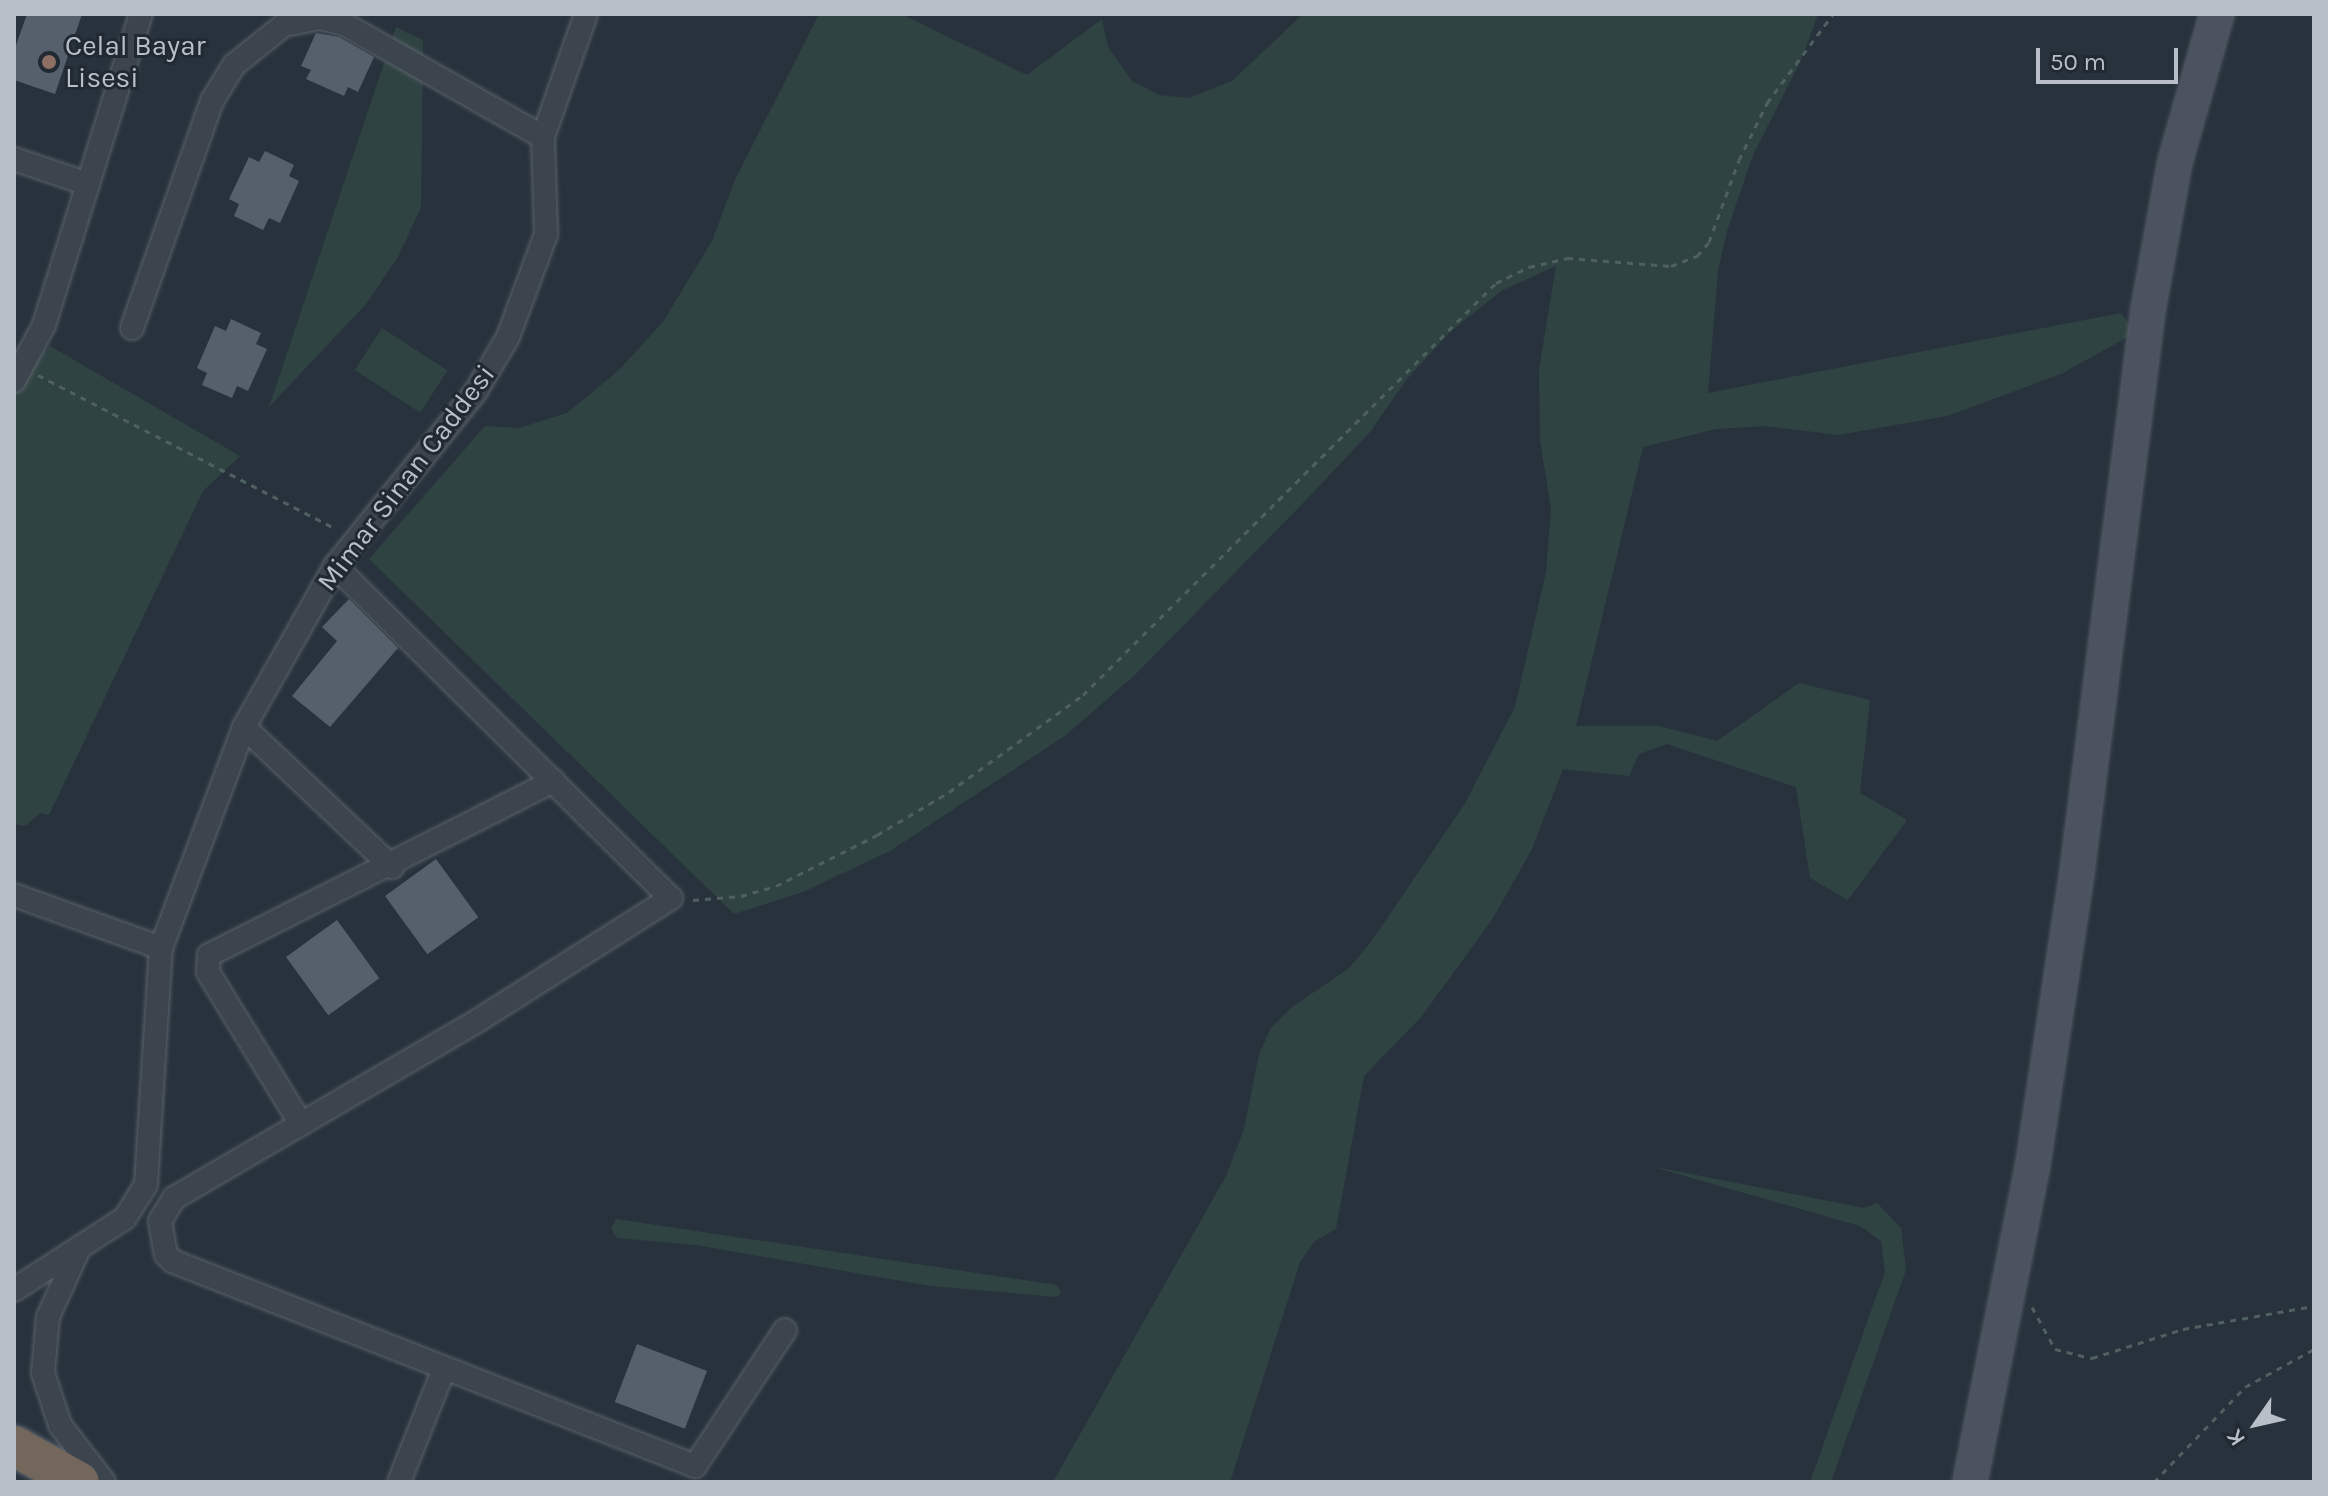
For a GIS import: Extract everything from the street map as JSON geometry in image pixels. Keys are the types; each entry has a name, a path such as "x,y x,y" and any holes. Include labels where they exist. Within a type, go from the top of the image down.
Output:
{"highway":[{"path":"14,1446 79,1482"}],"street":[{"path":"19,374 44,325 141,14"},
{"name":"Mimar Sinan Caddesi","path":"14,1290 125,1218 146,1184 161,948 244,727 335,566 476,391 508,337 546,234 543,137 586,14"},
{"path":"1970,1482 2013,1273 2077,872 2148,310 2175,162 2217,14"},
{"path":"132,328 212,101 234,65 284,25 320,18 344,24 543,137"},
{"path":"14,159 88,184"},
{"path":"335,566 671,898 479,1020 174,1198 160,1221 162,1247 172,1261 695,1466 785,1330"},
{"path":"244,727 392,867"},
{"path":"301,1124 208,972 207,960 392,867 553,781"},
{"path":"14,895 161,948"},
{"path":"134,1204 160,1221"},
{"path":"81,1247 54,1298 42,1363 60,1425 104,1482"},
{"path":"399,1482 444,1369"}],"path":[{"path":"671,898 741,896 793,878 925,807 1083,695 1496,283 1529,267 1567,258 1671,266 1697,256 1709,242 1739,160 1767,103 1833,14"},
{"path":"19,374 355,538"},
{"path":"2013,1273 2048,1343 2082,1358 2103,1357 2209,1323 2314,1306"},
{"path":"2154,1482 2245,1387 2314,1349"}],"shaded area":[{"path":"819,14 901,14 1027,75 1102,19 1108,47 1132,81 1159,95 1189,98 1232,81 1303,14 1818,14 1801,60 1753,155 1727,231 1718,271 1708,393 2121,313 2135,333 2061,374 1947,416 1838,435 1766,426 1716,429 1643,447 1576,726 1659,726 1717,741 1799,683 1870,700 1860,793 1907,820 1848,900 1810,878 1796,787 1667,744 1639,754 1629,776 1563,769 1532,849 1493,918 1422,1016 1364,1076 1336,1229 1315,1241 1300,1262 1230,1482 1053,1482 1226,1176 1244,1129 1259,1054 1271,1028 1292,1007 1348,969 1371,942 1464,805 1515,707 1546,572 1551,509 1540,440 1539,369 1556,266 1501,291 1450,332 1407,379 1370,432 1306,500 1136,674 1066,735 890,851 803,892 734,914 369,559 485,426 519,428 567,413 618,371 663,322 712,241 734,182"},
{"path":"396,27 423,40 421,207 398,257 366,304 269,407"},
{"path":"382,328 447,370 420,412 355,370"},
{"path":"50,346 240,456 203,491 49,815 40,813 26,826 14,824 14,378"},
{"path":"1650,1166 1864,1208 1877,1203 1901,1228 1906,1270 1831,1482 1810,1482 1885,1272 1881,1241 1860,1226"},
{"path":"616,1219 1057,1285 1061,1292 1057,1297 930,1286 696,1245 617,1238 611,1229"}],"building":[{"path":"27,14 82,14 55,94 14,80 14,51"},
{"path":"316,33 339,37 374,57 358,92 348,87 344,96 306,79 311,70 301,66"},
{"path":"265,151 294,165 289,176 299,181 280,223 269,218 263,230 234,216 239,204 229,199 249,157 259,162"},
{"path":"231,319 261,333 256,344 267,349 248,391 237,386 232,398 202,385 207,373 197,368 215,326 226,331"},
{"path":"349,599 398,648 330,727 292,696 337,641 322,627"},
{"path":"436,859 478,917 427,954 385,896"},
{"path":"337,920 379,978 328,1015 286,957"},
{"path":"637,1344 707,1371 685,1429 615,1402"}],"place":[{"name":"Celal Bayar Lisesi","path":"49,62"}]}
